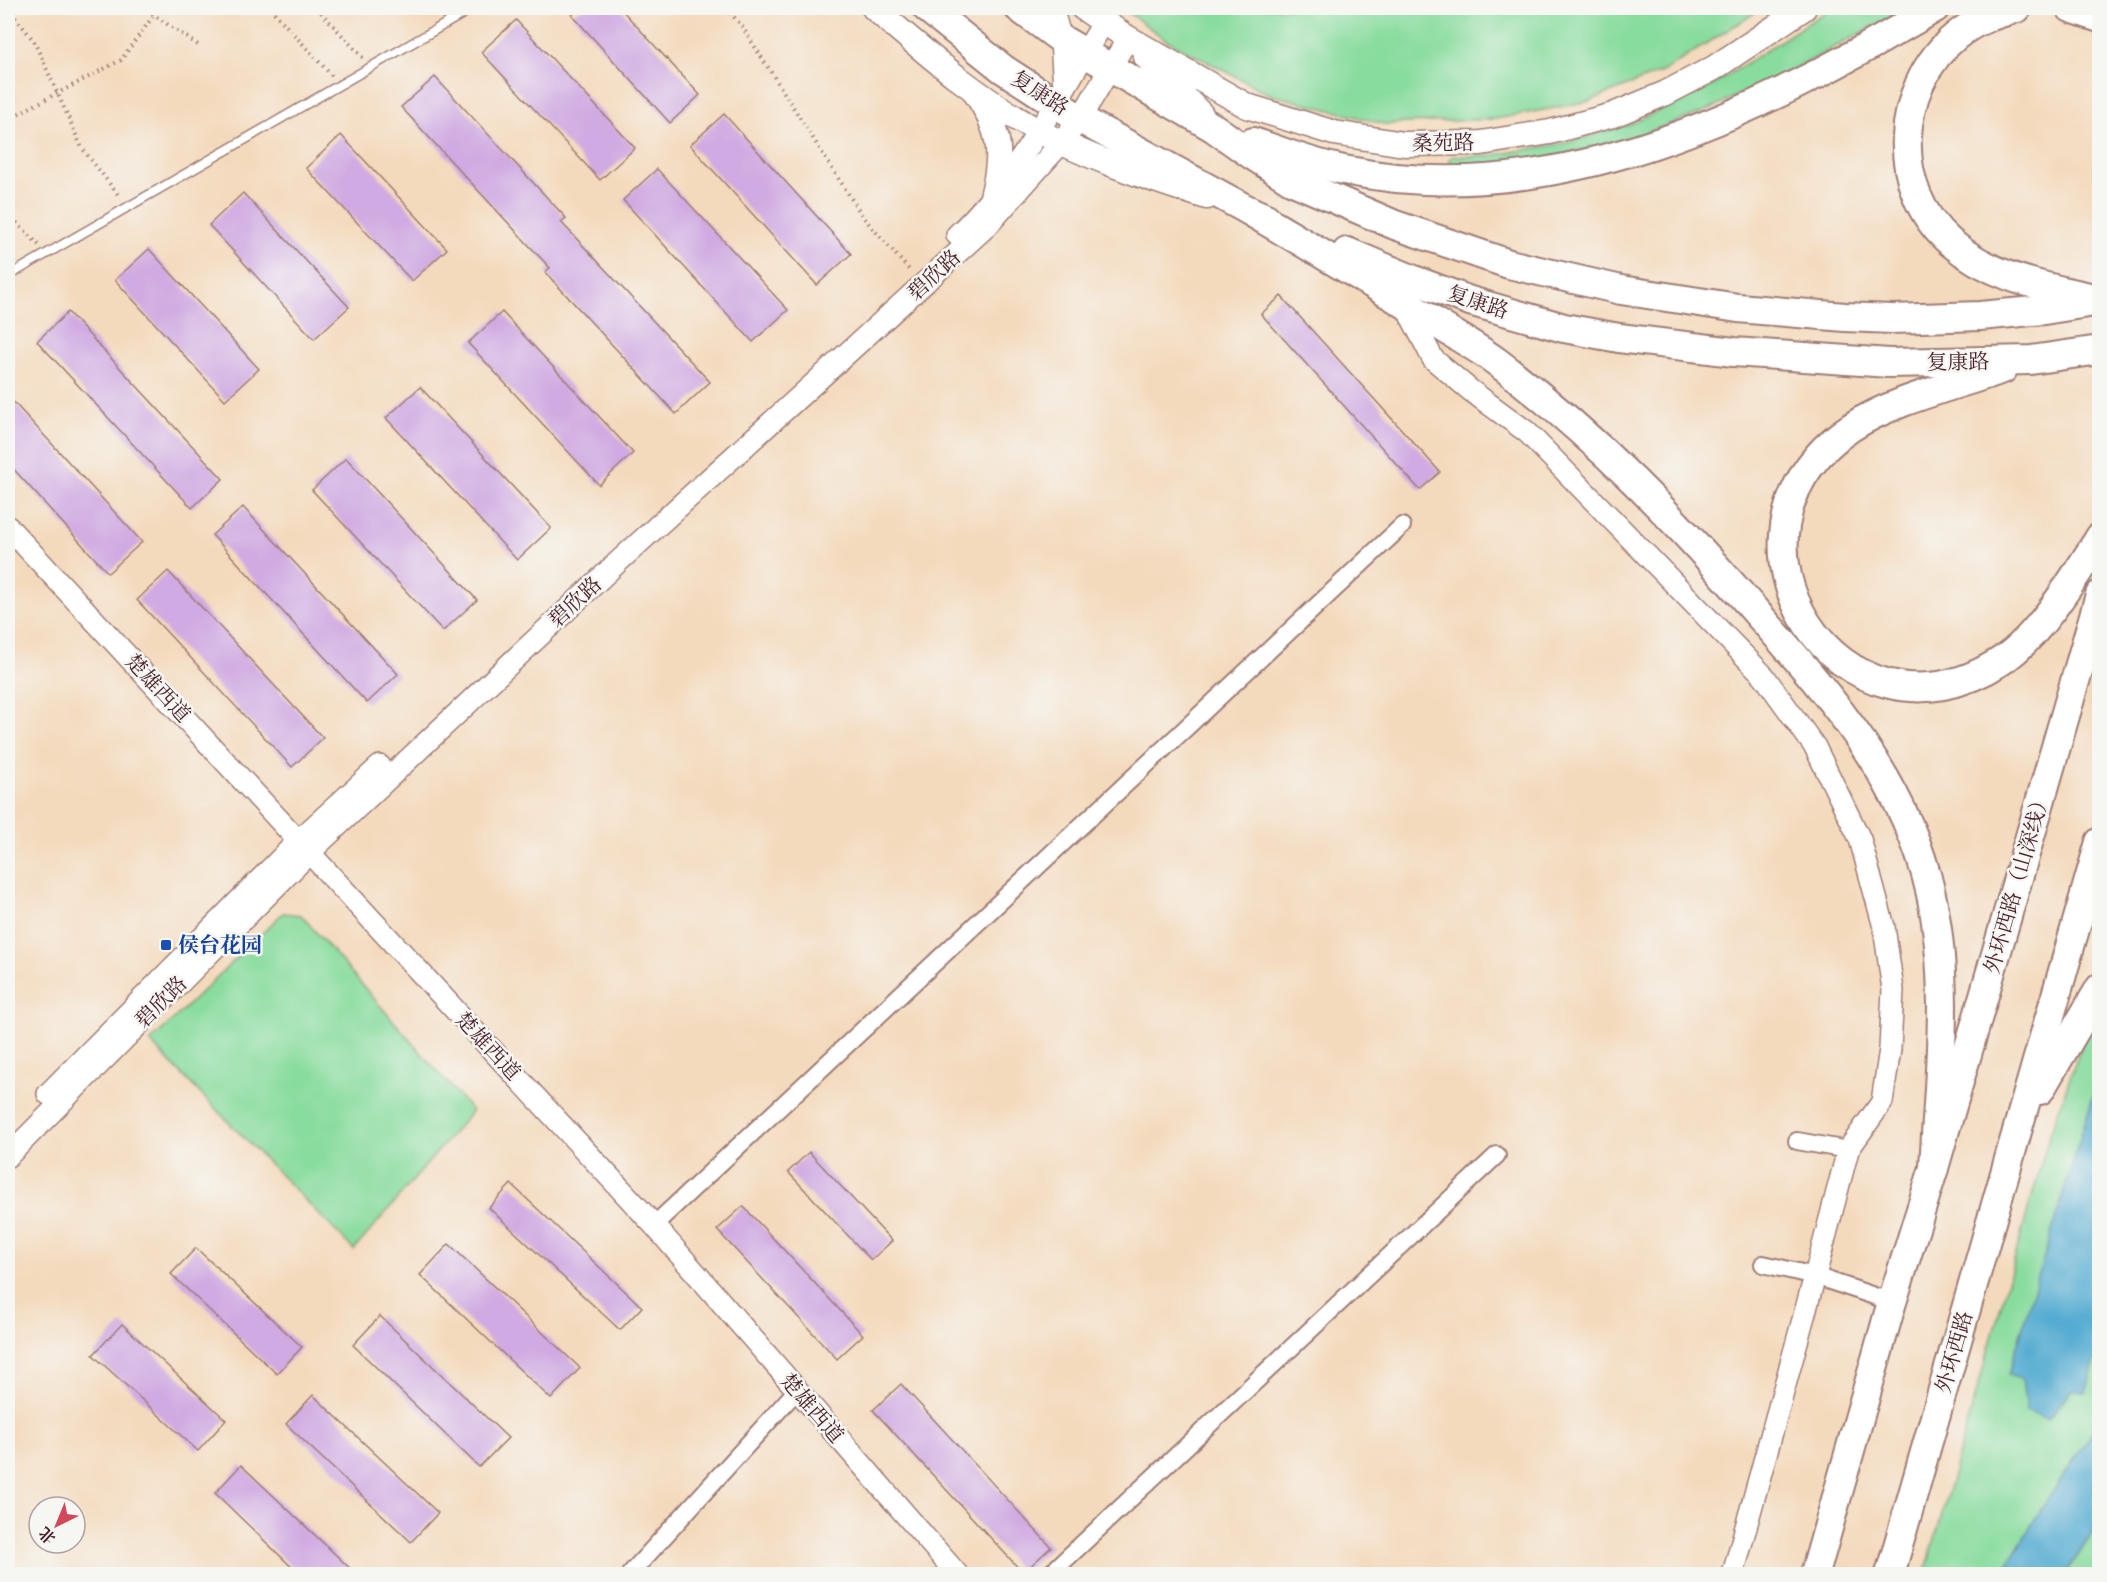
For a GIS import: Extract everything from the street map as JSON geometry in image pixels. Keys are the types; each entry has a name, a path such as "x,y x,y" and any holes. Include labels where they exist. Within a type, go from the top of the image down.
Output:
{"highway":[{"name":"复康路","path":"927,8 1004,69 1248,210 1414,280 1470,301 1564,328 1618,338 1734,352 1889,363 2031,360 2100,350"},
{"path":"1019,8 1072,46 1214,128 1292,180 1395,225 1509,264 1621,290 1738,308 1892,320 2044,310 2100,300"},
{"path":"1214,128 1301,159 1369,175 1470,180 1544,173 1612,157 1693,130 1817,73 1935,8"},
{"path":"2017,8 1993,14 1955,36 1939,54 1915,92 1908,114 1906,136 1907,161 1912,182 1922,206 1934,225 1949,241 1970,257 1995,272 2034,285 2100,300"},
{"path":"2071,8 2100,18"},
{"path":"1248,210 1495,361 1565,417 1620,466 1678,524 1816,680 1869,750 1904,817 1929,888 1942,966 1934,1168 1892,1302 1815,1575"},
{"path":"2031,360 1902,403 1850,427 1830,444 1810,466 1798,486 1784,532 1787,583 1794,603 1809,628 1846,665 1871,677 1908,687 1952,684 1977,675 2003,660 2029,636 2074,579 2100,537"},
{"name":"外环西路（山深线）","path":"1934,1168 2100,595"},
{"path":"2018,1129 2100,842"},
{"path":"2018,1129 2100,988"},
{"name":"外环西路","path":"1890,1575 2018,1129"}],"main road":[{"path":"874,8 971,87 1006,112 1051,137 1168,184 1248,210"},
{"name":"桑苑路","path":"1083,8 1128,38 1247,106 1334,133 1404,144 1480,143 1550,132 1613,115 1666,93 1714,68 1804,8"},
{"path":"1128,38 1214,128"},
{"path":"971,87 991,118 996,132 998,164 992,197"}],"street":[{"path":"1052,8 1072,46"},
{"name":"碧欣路","path":"8,1156 304,846 988,225 1039,170 1065,104 1072,46 1104,22"},
{"name":"碧欣路","path":"8,1136 304,846 974,219 1019,160 1051,137 1065,104 1110,69 1128,38"},
{"path":"1403,303 1433,359 1527,432 1764,676 1815,747 1860,839 1884,927 1893,990 1890,1049 1882,1102 1848,1150 1733,1575"},
{"name":"楚雄西道","path":"8,526 654,1225 957,1575"},
{"path":"654,1225 1402,526"},
{"path":"1797,1141 1848,1150"},
{"path":"1050,1575 1497,1155"},
{"path":"1763,1264 1815,1276 1892,1302"},
{"path":"630,1575 797,1390"}],"lane":[{"path":"8,276 473,8"}],"path":[{"path":"8,8 34,41 82,148 127,207"},
{"path":"149,8 154,15 198,45"},
{"path":"270,8 340,84"},
{"path":"317,8 371,66"},
{"path":"726,8 741,25 863,217 914,274"},
{"path":"8,119 120,60 154,15"},
{"path":"8,214 47,253"}],"green space":[{"path":"1122,8 1762,8 1664,71 1590,101 1496,119 1384,124 1269,94 1168,41"},
{"path":"1831,8 1907,8 1800,66 1701,113 1614,144 1511,165 1450,164 1450,158 1454,156 1488,156 1566,143 1630,124 1710,87"},
{"path":"283,913 301,915 472,1111 354,1250 150,1042"},
{"path":"2099,1009 2099,1574 1925,1574 2048,1140 2090,1021"}],"water":[{"path":"2099,1076 2100,1343 2086,1393 2072,1390 2048,1419 2026,1411 2022,1379 2008,1375"},
{"path":"2099,1421 2099,1523 2066,1574 2002,1574 2035,1519"}],"building":[{"path":"580,8 620,8 700,95 670,123 572,15"},
{"path":"516,20 635,148 600,180 481,52"},
{"path":"435,77 566,218 561,222 710,382 676,414 545,272 550,268 401,107"},
{"path":"724,114 851,254 817,285 690,145"},
{"path":"341,135 447,249 412,281 306,168"},
{"path":"657,169 788,310 753,342 623,200"},
{"path":"243,193 349,307 314,339 209,225"},
{"path":"149,249 259,369 225,400 115,280"},
{"path":"1281,296 1440,472 1420,490 1261,314"},
{"path":"68,312 223,479 192,508 37,341"},
{"path":"502,312 633,453 599,485 468,343"},
{"path":"420,387 551,528 517,560 386,418"},
{"path":"8,396 142,542 108,573 8,463"},
{"path":"346,458 477,600 443,631 312,490"},
{"path":"243,507 398,674 367,703 212,535"},
{"path":"168,571 323,738 292,767 137,600"},
{"path":"809,1152 892,1241 871,1260 788,1172"},
{"path":"511,1184 642,1307 620,1330 489,1208"},
{"path":"743,1206 863,1335 837,1359 717,1230"},
{"path":"449,1244 580,1368 551,1399 420,1275"},
{"path":"196,1248 302,1347 277,1374 171,1274"},
{"path":"380,1316 508,1438 479,1467 353,1345"},
{"path":"122,1324 226,1420 198,1451 93,1355"},
{"path":"901,1384 1051,1547 1023,1573 873,1410"},
{"path":"313,1395 438,1513 411,1542 286,1424"},
{"path":"241,1465 357,1575 300,1575 215,1493"}],"place":[{"name":"侯台花园","path":"166,945"}]}
